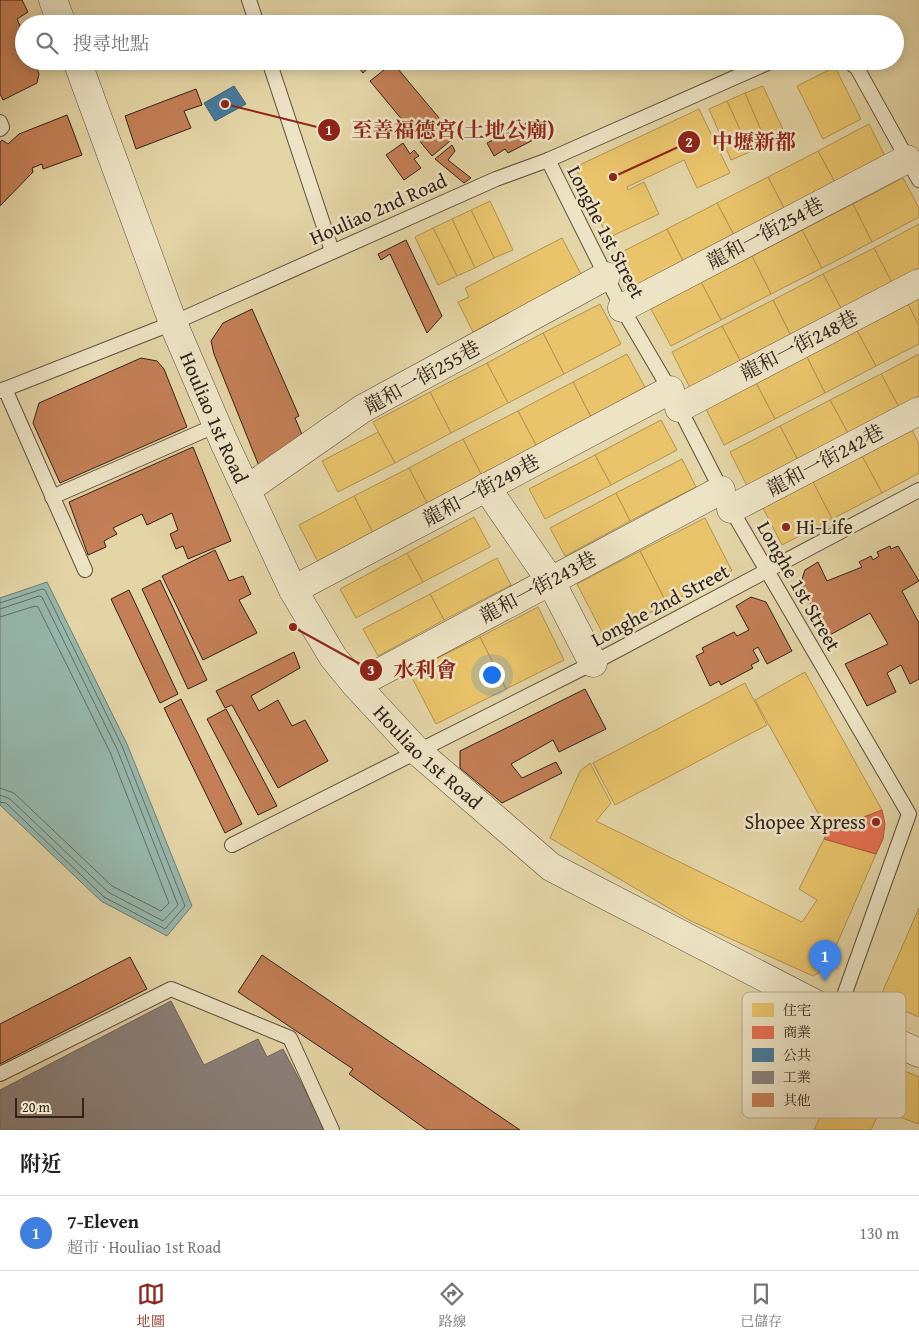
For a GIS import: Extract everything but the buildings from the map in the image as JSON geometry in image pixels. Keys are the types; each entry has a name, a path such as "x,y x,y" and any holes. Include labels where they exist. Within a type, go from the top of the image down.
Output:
{"street":[{"path":"53,0 59,15"},
{"name":"Houliao 1st Road","path":"80,70 174,323 217,425 293,590 332,657 417,751 550,867 793,992"},
{"name":"龍和一街254巷","path":"622,308 913,169"},
{"name":"龍和一街255巷","path":"246,490 362,409 606,276"},
{"name":"龍和一街248巷","path":"674,399 919,283"},
{"name":"龍和一街249巷","path":"293,590 486,487 674,399"},
{"name":"龍和一街242巷","path":"726,499 919,411"},
{"path":"486,487 550,580 593,663"},
{"name":"龍和一街243巷","path":"356,685 550,580 726,499"},
{"name":"Houliao 1st Road","path":"906,1047 919,1053"}],"lane":[{"path":"249,0 254,15"},
{"path":"272,70 332,251"},
{"name":"Houliao 2nd Road","path":"2,390 174,323 496,179 548,160 752,70"},
{"path":"858,70 913,169"},
{"path":"0,122 2,126 0,128"},
{"name":"Longhe 1st Street","path":"548,160 622,308 674,399 726,499 909,814 846,992"},
{"path":"2,390 85,570"},
{"path":"52,497 217,425"},
{"name":"Longhe 2nd Street","path":"232,845 593,663 919,490"},
{"path":"0,1074 171,989 290,1038 332,1130"}],"water":[{"path":"47,582 127,744 192,906 167,936 101,901 0,805 0,598"}],"place":[{"name":"至善福德宮(土地公廟)","path":"225,104"},
{"name":"中壢新都","path":"613,177"},
{"name":"Hi-Life","path":"786,527"},
{"name":"水利會","path":"293,627"},
{"name":"Shopee Xpress","path":"876,822"},
{"name":"7-Eleven","path":"825,981"}]}
